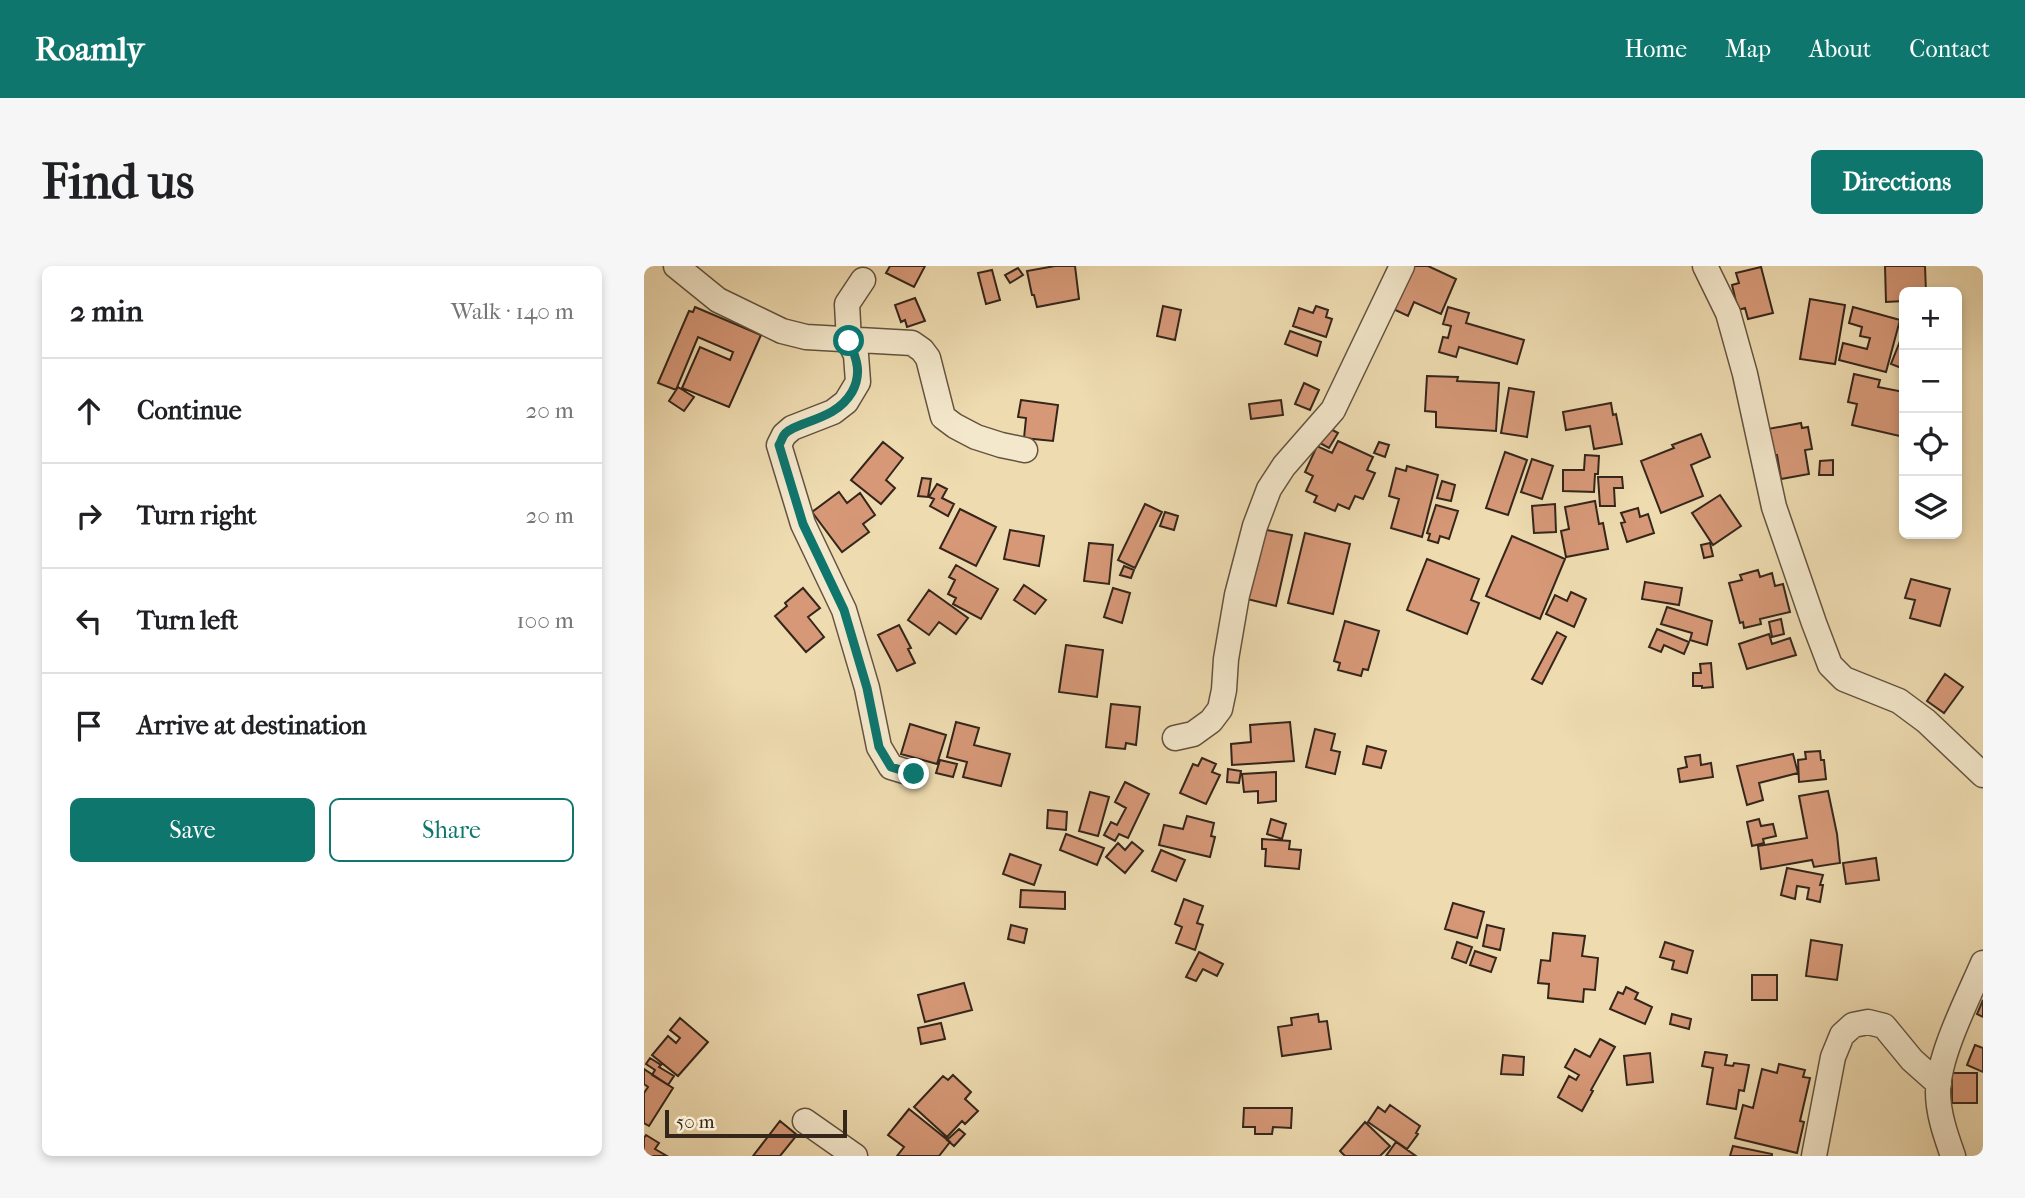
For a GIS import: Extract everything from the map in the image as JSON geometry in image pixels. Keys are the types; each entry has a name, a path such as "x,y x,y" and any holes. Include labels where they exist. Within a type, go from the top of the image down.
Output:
{"street":[{"path":"676,266 718,300 782,331 806,337 849,341 912,343 928,358 943,417 976,437 1025,450"},
{"path":"1175,738 1193,734 1211,722 1220,709 1237,595 1255,526 1269,489 1284,466 1333,410 1402,266"},
{"path":"1705,266 1728,313 1745,374 1774,507 1830,665 1844,679 1899,701 1983,775"},
{"path":"863,280 847,304 849,341 856,355 858,382 846,402 834,412 792,428 784,435 779,445 803,524 844,610 867,688 879,747 891,767 914,774"},
{"path":"1953,1156 1942,1123 1938,1092 1941,1065 1983,963"},
{"path":"1814,1156 1833,1057 1842,1035 1853,1025 1868,1022 1884,1026 1912,1060 1939,1084"},
{"path":"805,1121 855,1156"}],"building":[{"path":"890,266 925,266 914,287 886,273"},
{"path":"1075,266 1079,299 1037,307 1027,271"},
{"path":"1409,266 1428,266 1456,279 1441,314 1414,302 1408,316 1391,308"},
{"path":"1885,266 1925,266 1926,287 1899,287 1899,301 1886,302"},
{"path":"1761,267 1773,313 1748,319 1745,308 1738,310 1732,285 1739,283 1736,273"},
{"path":"1018,268 1023,275 1010,283 1005,275"},
{"path":"992,270 1000,300 986,304 978,273"},
{"path":"915,298 925,321 907,327 905,320 901,322 895,305"},
{"path":"1810,299 1845,305 1835,364 1800,359"},
{"path":"1163,306 1181,310 1175,340 1157,336"},
{"path":"1316,306 1328,310 1326,317 1332,319 1326,337 1293,326 1299,308 1313,313"},
{"path":"695,307 761,335 729,407 682,388 700,347 730,360 733,352 698,337 676,390 658,383 689,311 693,312"},
{"path":"1448,307 1469,313 1466,323 1524,340 1517,364 1459,347 1456,357 1439,352 1443,337 1448,338 1451,326 1443,324"},
{"path":"1853,307 1899,320 1886,372 1839,360 1843,343 1867,349 1870,338 1860,336 1862,327 1849,323"},
{"path":"1290,331 1321,342 1317,356 1285,344"},
{"path":"1899,344 1899,367 1891,364"},
{"path":"1854,374 1880,380 1878,387 1899,391 1899,436 1852,425 1857,404 1848,402"},
{"path":"1427,376 1499,383 1496,431 1436,427 1436,412 1425,411"},
{"path":"1304,383 1319,390 1310,410 1295,404"},
{"path":"678,387 694,397 684,411 669,401"},
{"path":"1509,388 1534,392 1527,437 1501,433"},
{"path":"1021,400 1058,405 1053,441 1024,438 1026,418 1018,417"},
{"path":"1281,400 1283,415 1251,419 1249,404"},
{"path":"1611,403 1622,444 1594,449 1590,426 1566,430 1563,412"},
{"path":"1801,423 1802,428 1808,427 1812,449 1805,450 1809,474 1781,479 1777,455 1772,455 1768,429"},
{"path":"1327,427 1338,433 1329,448 1318,442"},
{"path":"1701,434 1710,457 1691,465 1703,496 1661,513 1641,461"},
{"path":"1338,441 1373,457 1367,470 1375,473 1363,499 1355,496 1349,509 1338,504 1335,511 1314,502 1317,496 1306,491 1313,476 1305,472 1317,446 1332,453"},
{"path":"883,442 903,458 886,480 895,488 881,504 851,480"},
{"path":"1379,442 1389,445 1385,457 1374,453"},
{"path":"1505,452 1527,460 1508,515 1486,508"},
{"path":"1585,455 1599,456 1594,492 1563,491 1563,470 1584,470"},
{"path":"1532,459 1553,466 1542,499 1521,492"},
{"path":"1833,460 1833,475 1819,475 1820,461"},
{"path":"1407,466 1438,475 1422,537 1391,528 1399,499 1389,496 1396,468 1406,471"},
{"path":"1598,477 1622,477 1623,488 1614,488 1615,506 1600,506"},
{"path":"922,478 931,479 928,497 918,496"},
{"path":"1442,481 1455,485 1451,501 1437,498"},
{"path":"937,484 947,489 942,498 954,504 948,516 930,506 934,499 929,497"},
{"path":"839,492 847,503 860,493 875,515 863,524 869,532 842,552 812,512"},
{"path":"1720,495 1741,526 1713,545 1692,513"},
{"path":"1595,501 1599,524 1603,523 1608,549 1566,557 1561,531 1569,529 1565,507"},
{"path":"1145,504 1162,512 1135,568 1118,560"},
{"path":"1555,504 1556,532 1534,533 1532,506"},
{"path":"1436,505 1458,511 1449,539 1440,536 1438,543 1428,540 1430,534 1427,533"},
{"path":"1638,508 1640,517 1648,514 1654,533 1627,542 1621,513"},
{"path":"960,509 996,527 976,566 940,548"},
{"path":"1165,512 1178,516 1174,530 1160,526"},
{"path":"1262,529 1292,535 1276,606 1247,599"},
{"path":"1010,530 1044,536 1039,566 1004,559"},
{"path":"1305,533 1350,544 1333,614 1288,603"},
{"path":"1512,536 1565,559 1540,619 1486,596"},
{"path":"1089,543 1113,545 1109,584 1084,581"},
{"path":"1710,543 1713,556 1704,558 1701,545"},
{"path":"1427,559 1479,579 1471,600 1479,603 1467,634 1407,610"},
{"path":"956,565 998,589 981,619 953,604 956,598 948,594 955,580 949,577"},
{"path":"1124,566 1134,570 1131,578 1120,575"},
{"path":"1758,570 1760,577 1772,573 1775,586 1783,584 1790,612 1760,619 1761,624 1744,628 1743,622 1740,623 1729,583 1742,580 1740,575"},
{"path":"1911,579 1950,589 1940,626 1910,618 1915,600 1905,598"},
{"path":"1645,582 1682,588 1679,605 1642,599"},
{"path":"1024,585 1046,600 1035,614 1014,600"},
{"path":"803,588 820,608 808,617 824,637 806,652 775,616 787,606 785,603"},
{"path":"1113,588 1130,593 1122,623 1104,617"},
{"path":"929,590 968,618 956,634 939,622 929,635 908,620"},
{"path":"1571,592 1586,599 1574,627 1546,614 1555,595 1567,601"},
{"path":"1667,607 1712,621 1707,645 1690,640 1692,633 1661,624"},
{"path":"1781,619 1784,634 1772,637 1769,622"},
{"path":"1345,621 1379,631 1368,670 1363,669 1361,676 1338,670 1340,663 1334,661"},
{"path":"899,625 911,648 908,649 915,663 897,671 878,635"},
{"path":"1657,629 1689,642 1684,654 1664,645 1661,652 1649,647"},
{"path":"1557,632 1566,637 1542,684 1532,679"},
{"path":"1769,634 1772,644 1790,638 1796,655 1747,669 1739,644"},
{"path":"1066,645 1103,650 1097,697 1059,692"},
{"path":"1711,663 1713,687 1693,686 1693,673 1701,673 1700,664"},
{"path":"1945,674 1963,687 1944,713 1927,701"},
{"path":"1111,704 1140,707 1136,745 1126,743 1125,749 1106,747"},
{"path":"956,722 979,728 974,745 1010,754 1001,786 963,777 967,762 947,757"},
{"path":"1290,722 1294,761 1232,765 1231,744 1251,742 1250,725"},
{"path":"910,724 946,735 937,764 901,754"},
{"path":"1315,729 1335,734 1331,750 1340,752 1335,774 1306,767"},
{"path":"1367,746 1386,751 1381,768 1363,764"},
{"path":"1820,751 1826,779 1799,782 1798,760 1806,759 1805,752"},
{"path":"1793,754 1798,773 1759,783 1763,800 1747,805 1737,766"},
{"path":"1700,755 1701,765 1711,763 1713,777 1680,782 1678,769 1687,767 1685,757"},
{"path":"1202,758 1216,764 1212,772 1220,775 1206,804 1180,793 1193,764 1198,766"},
{"path":"940,760 957,764 953,777 936,773"},
{"path":"1228,769 1241,771 1239,783 1227,782"},
{"path":"1276,772 1276,801 1258,803 1258,791 1244,792 1242,774"},
{"path":"1125,782 1149,794 1128,838 1119,834 1115,841 1104,835 1111,822 1117,825 1126,808 1115,802"},
{"path":"1828,791 1840,863 1814,867 1812,860 1761,869 1758,846 1807,838 1799,796"},
{"path":"1090,792 1109,797 1098,836 1079,831"},
{"path":"1048,810 1067,812 1066,830 1047,828"},
{"path":"1187,816 1214,823 1211,836 1215,837 1210,857 1159,845 1164,825 1183,829"},
{"path":"1271,819 1286,824 1282,839 1267,834"},
{"path":"1759,819 1761,826 1773,824 1776,836 1763,839 1764,843 1752,846 1747,822"},
{"path":"1066,834 1104,848 1097,865 1060,850"},
{"path":"1262,839 1290,841 1289,849 1301,850 1299,869 1265,866 1266,849 1262,849"},
{"path":"1132,842 1143,851 1125,873 1106,857 1118,843 1125,850"},
{"path":"1161,850 1185,860 1176,881 1152,871"},
{"path":"1010,854 1041,865 1034,885 1003,874"},
{"path":"1876,858 1879,880 1846,884 1843,863"},
{"path":"1787,868 1823,875 1820,902 1807,899 1809,888 1797,886 1795,899 1781,895"},
{"path":"1021,890 1065,892 1065,909 1020,907"},
{"path":"1184,899 1203,906 1197,923 1203,925 1195,950 1176,943 1182,927 1175,924"},
{"path":"1453,903 1484,912 1477,938 1445,929"},
{"path":"1011,925 1027,929 1024,943 1008,939"},
{"path":"1487,925 1504,929 1500,950 1483,946"},
{"path":"1553,933 1585,936 1582,956 1598,958 1595,990 1584,989 1583,1002 1548,998 1549,984 1538,983 1541,960 1550,961"},
{"path":"1811,940 1842,945 1837,980 1806,976"},
{"path":"1457,942 1472,947 1466,963 1452,958"},
{"path":"1665,942 1693,951 1687,973 1672,969 1674,961 1660,957"},
{"path":"1475,951 1496,958 1491,972 1470,965"},
{"path":"1199,952 1223,964 1217,976 1203,969 1196,981 1186,977"},
{"path":"1752,975 1777,975 1777,1000 1752,1000"},
{"path":"964,983 972,1010 925,1022 918,995"},
{"path":"1626,987 1638,993 1635,999 1652,1007 1645,1024 1610,1009 1618,992 1623,994"},
{"path":"1983,1000 1983,1017 1977,1014"},
{"path":"1318,1014 1319,1022 1327,1021 1331,1049 1282,1056 1278,1027 1292,1025 1291,1018"},
{"path":"1672,1014 1691,1019 1689,1029 1670,1024"},
{"path":"680,1018 708,1042 678,1076 652,1055 668,1036 676,1043 680,1038 670,1030"},
{"path":"941,1023 945,1039 921,1044 918,1028"},
{"path":"1600,1039 1615,1047 1582,1111 1558,1097 1569,1076 1576,1080 1579,1075 1565,1067 1575,1049 1590,1057"},
{"path":"1975,1045 1983,1048 1983,1072 1967,1065"},
{"path":"1705,1052 1727,1055 1725,1065 1749,1065 1744,1091 1739,1090 1736,1109 1707,1104 1713,1068 1702,1066"},
{"path":"1650,1053 1653,1082 1627,1085 1624,1056"},
{"path":"1503,1055 1524,1057 1523,1075 1501,1074"},
{"path":"650,1058 674,1076 668,1085 652,1075 655,1070 646,1064"},
{"path":"1779,1064 1805,1070 1803,1077 1810,1078 1800,1121 1804,1122 1797,1153 1735,1138 1743,1105 1753,1108 1762,1069 1777,1073"},
{"path":"644,1069 673,1088 649,1126 644,1123 644,1093 648,1087 644,1084"},
{"path":"1952,1073 1977,1073 1977,1103 1952,1103"},
{"path":"953,1075 971,1092 965,1099 978,1111 965,1124 962,1121 947,1137 914,1107 943,1076 948,1080"},
{"path":"1390,1105 1420,1126 1416,1133 1418,1134 1407,1149 1368,1122 1378,1107 1385,1112"},
{"path":"1244,1108 1292,1108 1291,1128 1273,1127 1272,1134 1255,1134 1255,1127 1243,1127"},
{"path":"909,1109 950,1142 939,1156 897,1156 904,1147 888,1135"},
{"path":"780,1121 797,1135 780,1156 753,1156"},
{"path":"1365,1122 1390,1146 1380,1156 1345,1156 1340,1151"},
{"path":"959,1129 965,1134 954,1146 947,1140"},
{"path":"646,1135 659,1143 655,1149 667,1156 644,1156"},
{"path":"1396,1142 1416,1156 1386,1156"},
{"path":"1733,1146 1772,1154 1772,1156 1730,1156"}],"route":[{"path":"849,341 856,355 858,382 846,402 834,412 792,428 784,435 779,445 803,524 844,610 867,688 879,747 891,767 914,774"}]}
